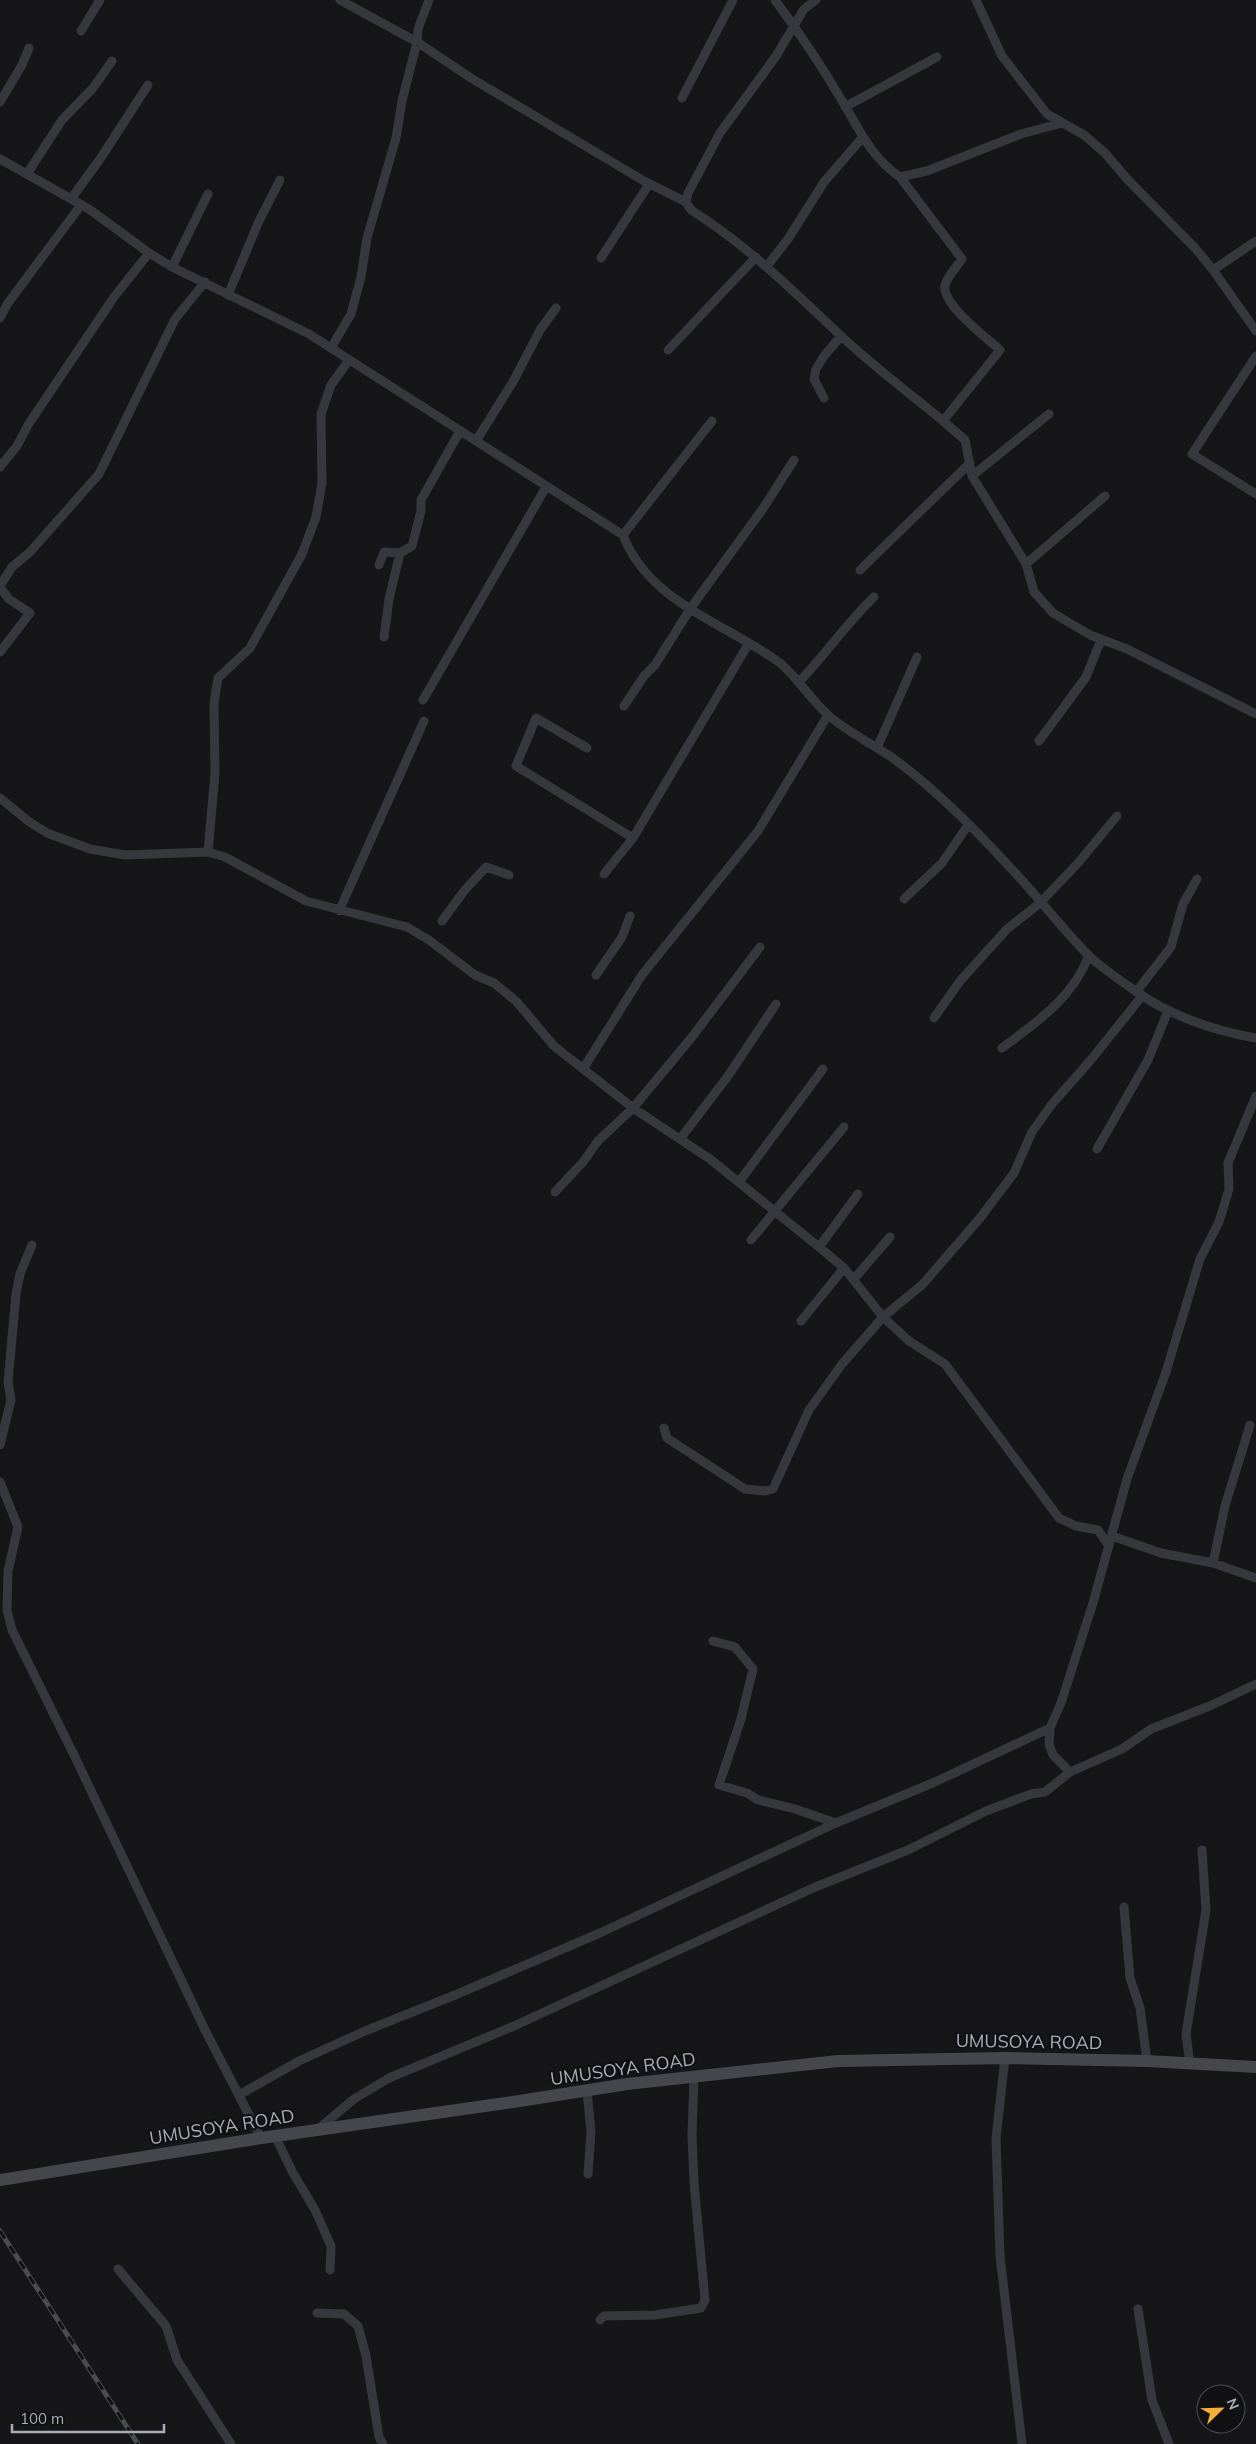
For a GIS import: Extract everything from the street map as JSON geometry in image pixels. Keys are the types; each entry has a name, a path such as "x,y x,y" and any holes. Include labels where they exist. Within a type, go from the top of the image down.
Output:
{"main road":[{"name":"UMUSOYA ROAD","path":"0,2180 275,2136 587,2090 694,2076 838,2061 1005,2058 1147,2061 1256,2067"}],"street":[{"path":"81,31 100,0"},
{"path":"340,0 418,42 471,78 649,184 686,202 691,210 726,232 767,266 841,336 965,440 972,476 1026,564 1034,592 1053,613 1090,635 1127,649 1256,714"},
{"path":"331,348 351,314 361,277 367,238 396,138 402,101 418,42 418,29 429,0"},
{"path":"682,98 733,0"},
{"path":"775,0 863,137 888,169 900,177 962,259 945,286 947,298 972,326 1000,350 943,421"},
{"path":"686,202 688,193 720,133 776,56 804,9 816,0"},
{"path":"976,0 1002,56 1047,114 1084,135 1105,153 1128,180 1179,231 1214,270 1256,331"},
{"path":"0,102 22,65 29,48"},
{"path":"845,107 937,57"},
{"path":"27,174 62,120 93,88 112,61"},
{"path":"71,199 100,159 148,85"},
{"path":"900,177 928,171 1021,134 1062,123"},
{"path":"767,266 788,239 824,182 863,137"},
{"path":"1,161 81,205 172,267 284,320 331,348 623,535 627,544 652,579 674,600 748,643 787,669 828,715 918,778 1006,862 1040,903 1089,955 1139,994 1168,1011 1235,1035 1256,1038"},
{"path":"228,295 259,221 280,180"},
{"path":"601,258 649,184"},
{"path":"172,267 208,194"},
{"path":"0,318 8,303 81,205"},
{"path":"1214,270 1256,241"},
{"path":"0,467 18,446 28,425 114,297 149,253"},
{"path":"668,350 756,257"},
{"path":"0,652 30,613 9,599 0,586 12,567 30,552 99,474 176,319 205,282"},
{"path":"476,441 514,380 540,330 556,308"},
{"path":"824,398 814,379 816,368 841,336"},
{"path":"1256,356 1192,454 1256,494"},
{"path":"208,852 215,774 214,703 218,678 250,648 302,554 316,518 322,482 321,414 331,385 349,360"},
{"path":"972,476 1049,414"},
{"path":"623,535 712,421"},
{"path":"379,565 384,552 400,553 412,546 421,511 420,500 460,431"},
{"path":"624,706 644,676 656,665 690,609 764,507 794,460"},
{"path":"860,570 970,463"},
{"path":"423,700 546,487"},
{"path":"1026,564 1105,496"},
{"path":"384,637 389,599 400,553"},
{"path":"798,682 820,660 851,620 874,597"},
{"path":"1039,741 1086,677 1101,640"},
{"path":"604,874 633,838 748,643"},
{"path":"877,748 917,657"},
{"path":"583,1069 642,975 758,832 828,715"},
{"path":"587,748 536,718 516,766 633,838"},
{"path":"338,911 424,721"},
{"path":"0,798 28,821 47,833 90,849 125,855 208,852 225,857 306,902 407,928 429,940 452,959 475,974 494,983 516,1001 554,1046 633,1108 710,1159 844,1268 883,1316 909,1341 945,1364 1058,1518 1076,1526 1098,1530 1109,1546"},
{"path":"934,1018 960,981 1007,930 1040,903 1078,863 1117,816"},
{"path":"904,899 942,863 968,825"},
{"path":"442,921 464,891 486,867 509,875"},
{"path":"664,1428 666,1438 745,1489 765,1491 773,1489 809,1410 842,1364 883,1316 923,1284 980,1218 1014,1173 1032,1132 1052,1104 1090,1061 1139,994 1171,947 1183,904 1197,879"},
{"path":"596,975 622,937 630,916"},
{"path":"555,1192 583,1162 598,1141 633,1108 692,1037 760,947"},
{"path":"1002,1048 1035,1024 1069,993 1082,974 1089,955"},
{"path":"680,1139 728,1076 776,1004"},
{"path":"1097,1149 1148,1060 1168,1011"},
{"path":"739,1182 822,1069"},
{"path":"1070,1772 1053,1755 1049,1744 1050,1728 1082,1638 1127,1479 1166,1372 1200,1260 1219,1222 1229,1189 1228,1163 1256,1096"},
{"path":"751,1240 776,1213 844,1128"},
{"path":"819,1247 858,1194"},
{"path":"854,1279 890,1237"},
{"path":"0,1445 11,1400 8,1382 16,1294 20,1274 32,1245"},
{"path":"800,1321 844,1268"},
{"path":"1213,1563 1225,1506 1250,1425"},
{"path":"0,1482 18,1527 8,1571 7,1610 12,1630 74,1755 206,2032 262,2138"},
{"path":"1112,1536 1161,1553 1213,1563 1256,1578"},
{"path":"713,1641 735,1647 753,1669 741,1719 719,1784 747,1793 758,1800 795,1809 836,1823"},
{"path":"317,2130 354,2099 389,2078 514,2026 813,1888 908,1850 986,1811 1045,1792 1070,1772 1122,1749 1150,1729 1212,1705 1256,1684"},
{"path":"239,2095 299,2061 591,1936 836,1823 936,1782 1050,1728"},
{"path":"1190,2064 1186,2034 1206,1910 1202,1850"},
{"path":"1124,1907 1130,1978 1140,2008 1147,2061"},
{"path":"1005,2058 996,2138 1000,2256 1022,2444"},
{"path":"600,2320 604,2316 687,2312 700,2308 705,2300 694,2184 692,2135 694,2076"},
{"path":"587,2090 592,2132 588,2174"},
{"path":"275,2136 293,2173 315,2210 331,2246 330,2270"},
{"path":"118,2269 166,2326 177,2360 231,2444"},
{"path":"1138,2309 1152,2400 1169,2444"},
{"path":"317,2313 344,2314 358,2326 366,2356 379,2437 383,2444"}],"railway":[{"path":"0,2231 138,2444"}]}
